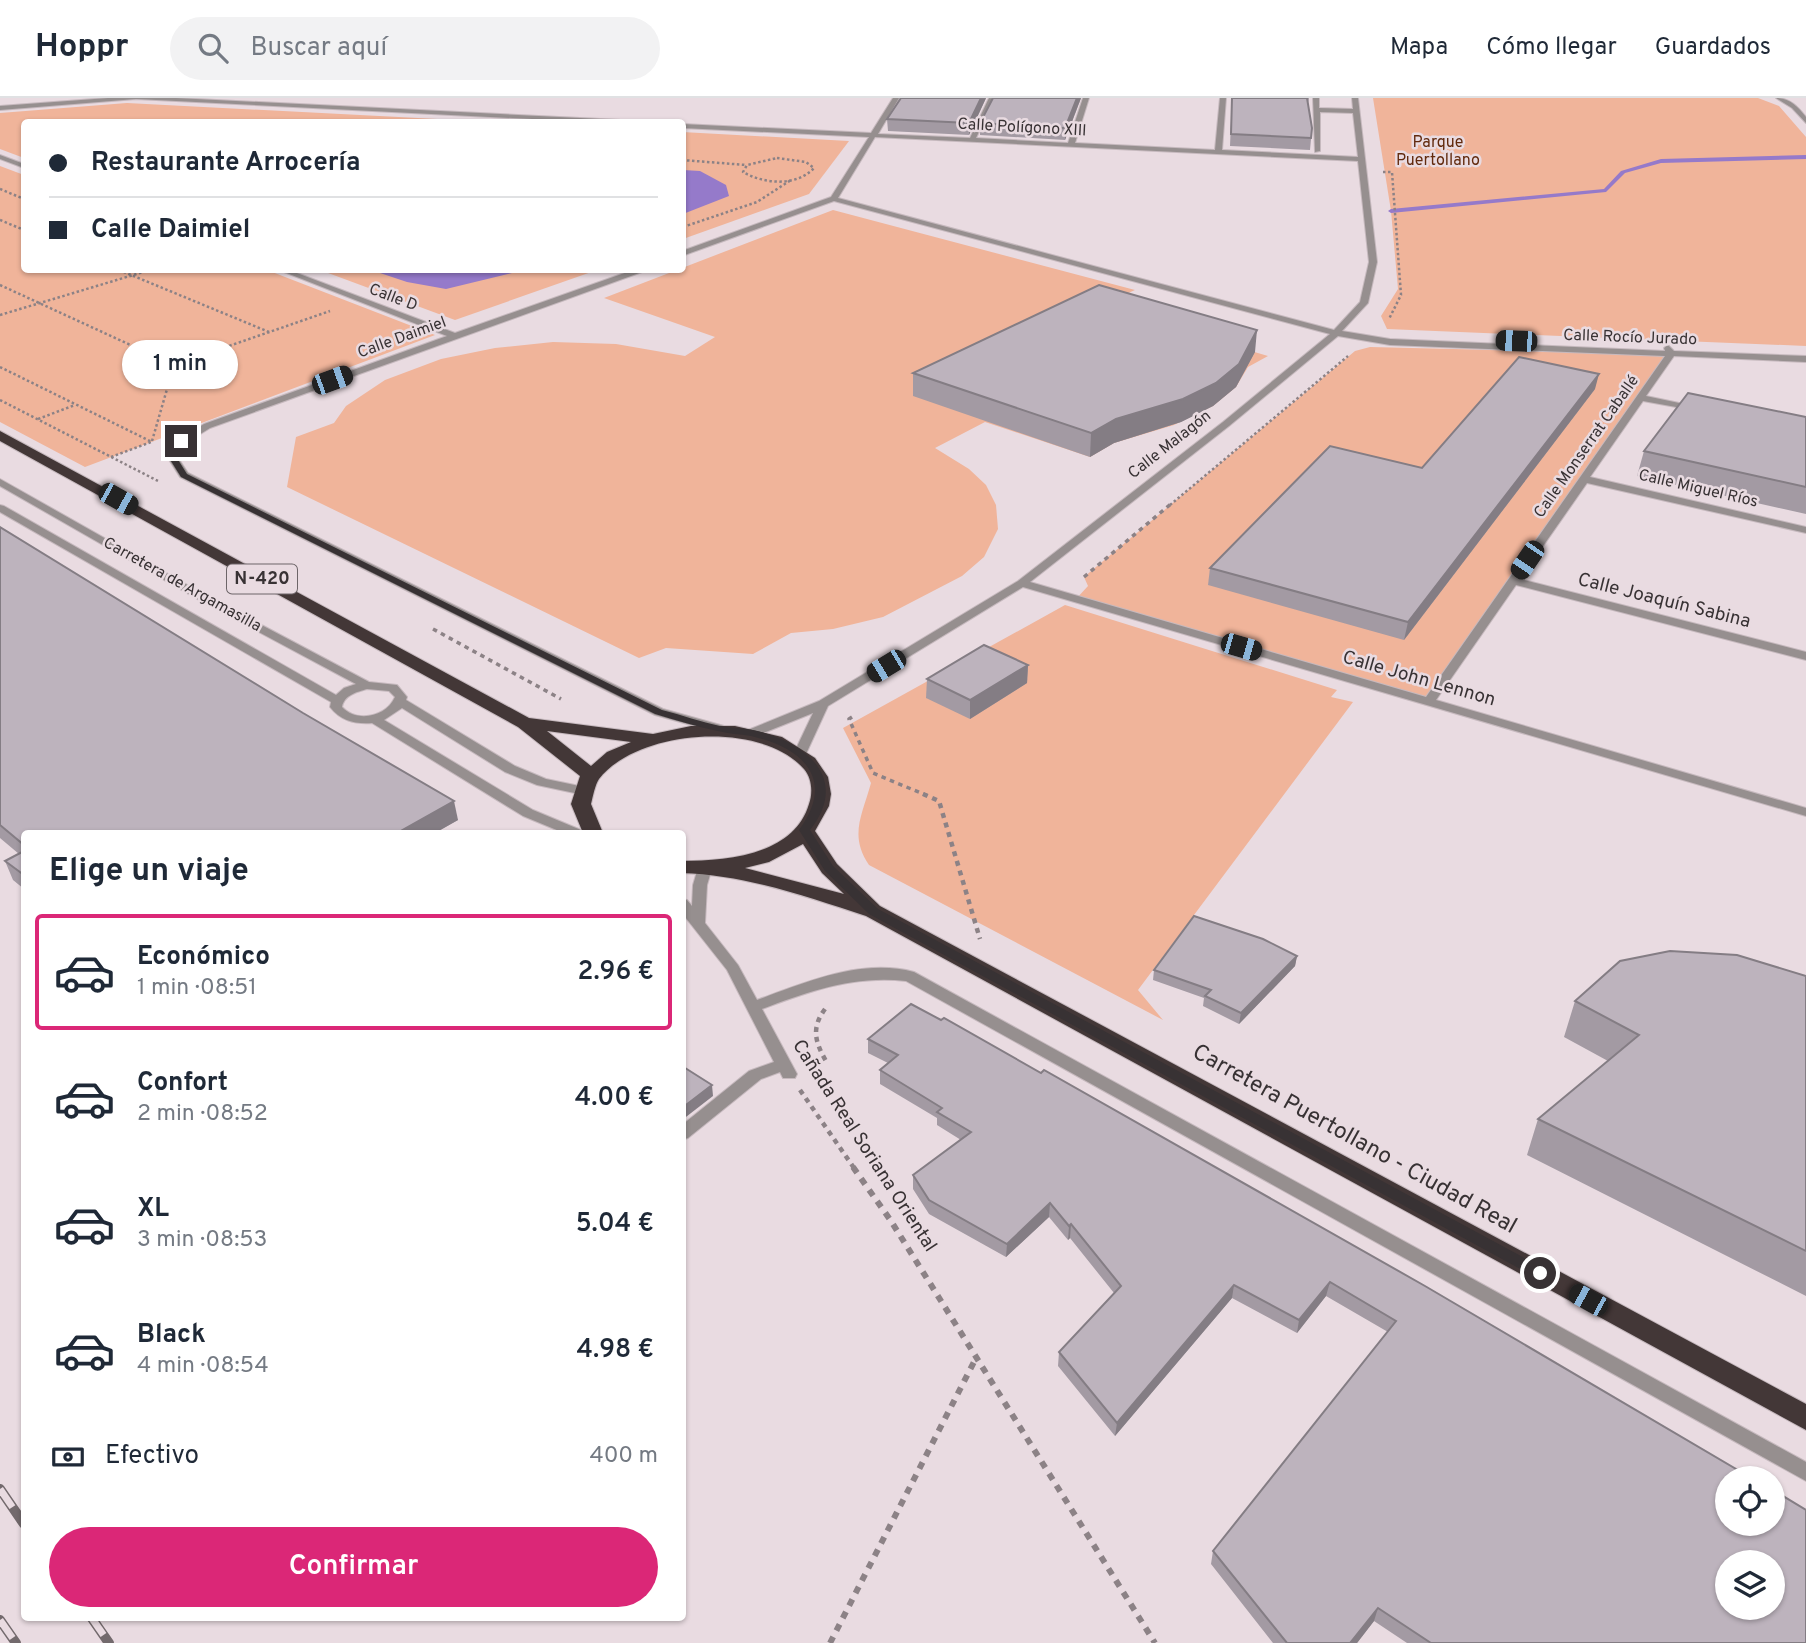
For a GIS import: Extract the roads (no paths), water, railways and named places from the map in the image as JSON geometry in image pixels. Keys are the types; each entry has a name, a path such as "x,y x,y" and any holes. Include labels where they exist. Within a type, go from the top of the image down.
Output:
{"highway":[{"name":"N-420","path":"0,435 524,723 588,784 615,755 649,738 684,731 720,729 752,733 781,742 800,753 813,766 821,782 822,798 817,814 804,830 775,851 736,864 709,868 686,867"},
{"name":"N-420","path":"524,723 649,738"},
{"path":"588,784 581,808 592,830"},
{"name":"Carretera Puertollano - Ciudad Real","path":"804,830 829,868 874,911"},
{"name":"Carretera Puertollano - Ciudad Real","path":"709,868 796,886 874,911 1806,1418"}],"street":[{"path":"0,108 136,98 560,119"},
{"path":"686,253 834,199 896,98"},
{"path":"972,140 992,98"},
{"path":"1071,145 1087,98"},
{"path":"1218,152 1223,98"},
{"path":"1316,98 1317,151"},
{"name":"Calle Malagón","path":"752,733 823,704 1022,583 1226,424 1336,333 1364,303 1373,262 1355,98"},
{"path":"1779,98 1794,107 1806,121"},
{"path":"1316,110 1356,111"},
{"name":"Calle Polígono XIII","path":"686,126 1360,159"},
{"path":"0,157 21,165"},
{"name":"Calle Rocío Jurado","path":"834,199 1336,333 1390,342 1806,353"},
{"name":"Calle D","path":"291,273 454,336"},
{"name":"Calle Daimiel","path":"631,273 207,426 181,441 173,458 184,475 648,706 720,729"},
{"name":"Calle Rocío Jurado","path":"1669,351 1806,359"},
{"name":"Calle Monserrat Caballé","path":"1429,702 1641,398 1669,351"},
{"path":"1641,398 1712,413"},
{"name":"Calle Miguel Ríos","path":"1584,479 1806,530"},
{"name":"Carretera de Argamasilla","path":"0,482 203,598 366,685 394,688 401,697 401,702"},
{"name":"Carretera de Argamasilla","path":"0,508 337,701 336,707 344,716 373,718"},
{"name":"Calle Joaquín Sabina","path":"1513,581 1806,656"},
{"name":"Calle John Lennon","path":"1022,583 1806,812"},
{"path":"337,701 348,691 366,685"},
{"path":"373,718 391,712 401,702 510,769 542,782 588,784"},
{"path":"800,753 823,704"},
{"path":"373,718 528,813 569,830"},
{"path":"699,921 700,885 709,868"},
{"name":"Cañada Real Soriana Oriental","path":"686,907 733,968 756,1006 787,1069 755,1075 686,1131"},
{"path":"756,1006 855,973 886,972 909,976 1806,1472"}],"waterway":[{"path":"1391,211 1606,190 1623,172 1661,161 1806,157"}],"railway":[{"path":"0,1489 21,1520"},
{"path":"0,1620 16,1643"},
{"path":"94,1621 109,1643"}],"park label":[{"name":"Parque Puertollano","path":"1438,152"}]}
